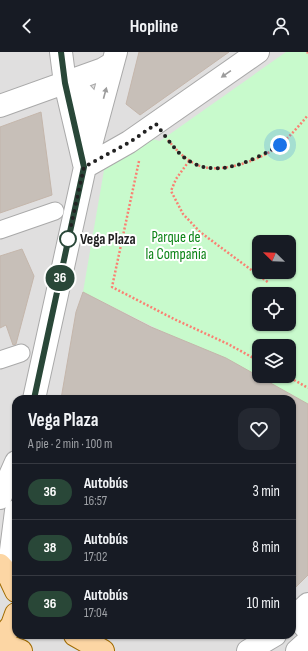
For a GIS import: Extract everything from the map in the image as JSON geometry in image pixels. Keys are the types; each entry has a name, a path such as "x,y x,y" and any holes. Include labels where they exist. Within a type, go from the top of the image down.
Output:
{"main road":[{"path":"12,625 0,641 21,651"},
{"path":"82,639 103,651"}],"street":[{"path":"61,52 65,83 84,167"},
{"path":"84,167 130,142 258,52"},
{"path":"0,106 103,69 115,57"},
{"path":"35,395 84,167 115,57"},
{"path":"65,83 79,89 87,98 97,123"},
{"path":"0,230 55,211"},
{"path":"0,360 21,353"},
{"path":"0,498 12,471"},
{"path":"8,577 12,544"},
{"path":"97,639 103,651"},
{"path":"248,651 268,639"},
{"path":"297,651 308,641"}],"path":[{"path":"252,357 112,287 151,127 190,161 197,165 213,169 232,166 257,158 280,145 308,115"},
{"path":"190,161 176,179 171,191 183,214 200,232 269,283"},
{"path":"296,381 308,388"}],"shaded area":[{"path":"0,52 308,52 308,651 0,651"}],"green space":[{"name":"Parque de la Compañía","path":"286,52 308,52 308,404 296,398 296,395 290,395 266,383 296,383 296,339 252,339 252,376 83,292 104,170 152,139 160,141"}],"building":[{"path":"139,52 229,52 140,115 126,104"},
{"path":"41,112 52,195 0,213 0,127"},
{"path":"22,249 34,276 16,344 13,345 6,325 0,328 0,256"},
{"path":"83,292 151,327 226,358 252,373 252,383 271,383 292,395 62,395 76,312"},
{"path":"296,397 308,404 308,575 296,587"}],"bus line":[{"name":"36","path":"35,395 84,167 65,83 61,52"}],"place":[{"name":"Vega Plaza","path":"68,239"}],"route":[{"path":"68,239 84,167 130,142 156,124 185,158 197,165 213,169 232,166 257,158 280,145"}]}
